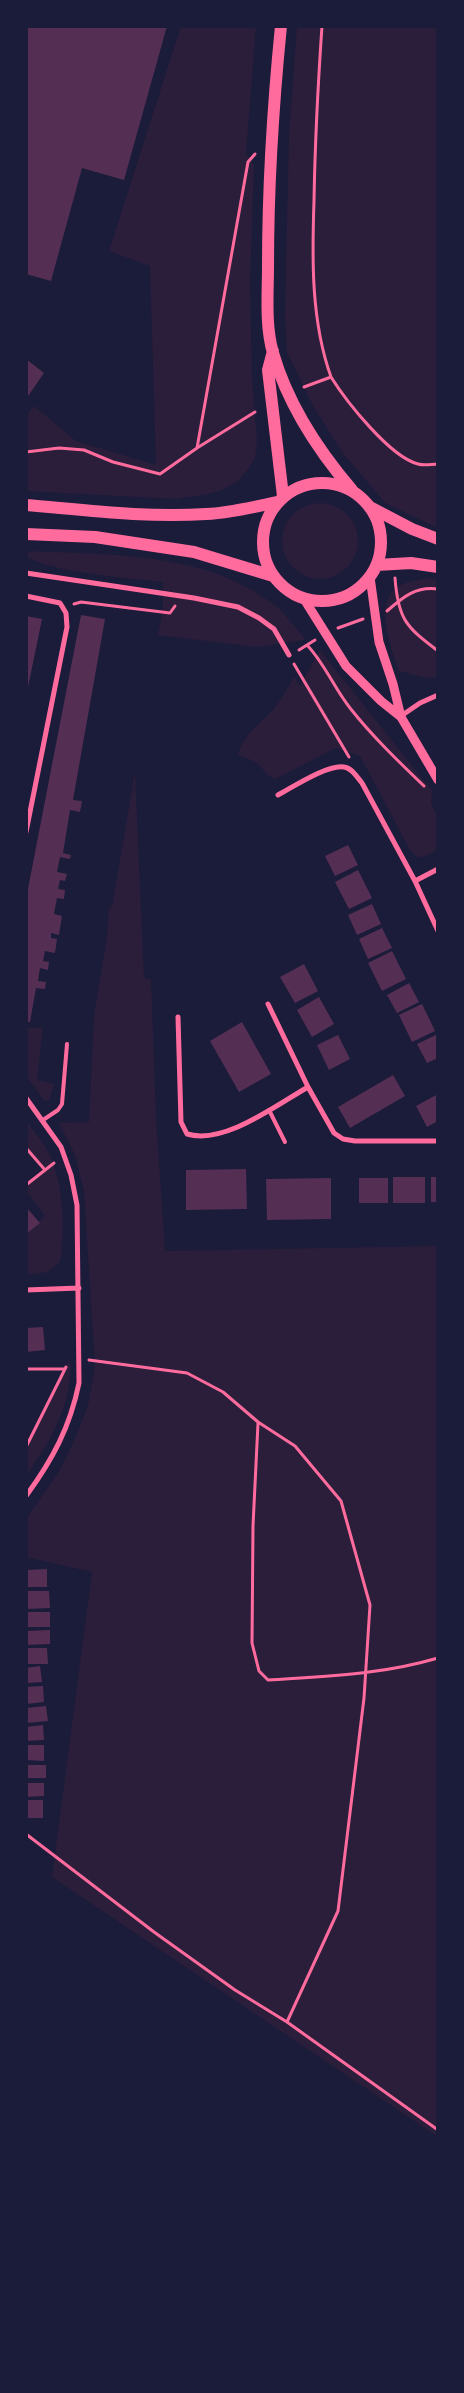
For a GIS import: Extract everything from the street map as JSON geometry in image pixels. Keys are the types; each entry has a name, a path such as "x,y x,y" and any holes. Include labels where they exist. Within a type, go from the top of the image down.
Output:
{"main road":[{"path":"281,26 268,238 268,300 273,351 282,379 301,421 326,460 352,490 370,507 412,529 438,539"},
{"path":"273,351 268,370 280,499 266,519 262,538 264,558 272,576 286,590 304,600 322,602 340,599 357,591 370,578 377,565 382,545 379,525 370,507"},
{"path":"26,505 88,510 205,514 234,512 280,499 296,488 324,482 352,490"},
{"path":"26,534 95,537 194,552 272,576"},
{"path":"377,565 411,562 438,567"}],"street":[{"path":"26,573 238,607 259,618 274,630 289,656"},
{"path":"370,578 379,642 393,684 400,717 434,782"},
{"path":"26,596 60,603 64,607 67,627 26,832"},
{"path":"304,600 346,666 400,717"},
{"path":"400,717 420,703 438,695"},
{"path":"278,795 332,767 344,767 351,770 362,782 415,881 438,931"},
{"path":"415,881 438,869"},
{"path":"268,1004 308,1087 334,1133 343,1140 438,1141"},
{"path":"178,1017 181,1122 187,1134 200,1138 213,1137 230,1131 308,1087"},
{"path":"26,1098 43,1120 64,1154 72,1175 78,1205 79,1288 79,1383 74,1408 64,1435 49,1463 26,1496"},
{"path":"26,1290 79,1288"}],"lane":[{"path":"43,1120 58,1110 62,1104 67,1044"},
{"path":"269,1109 285,1142"}],"path":[{"path":"322,26 315,135 312,264 320,332 331,377 345,400 401,456 419,465 438,464"},
{"path":"196,448 248,162 273,135"},
{"path":"304,387 331,377"},
{"path":"26,452 59,448 84,450 113,462 160,474 196,448 255,412"},
{"path":"394,564 397,603 404,620 415,634 438,651"},
{"path":"351,770 348,753 289,656 325,634 348,623 385,614 405,595 426,587 438,589"},
{"path":"64,607 81,602 170,614 182,597"},
{"path":"307,645 317,656 350,708 400,763 425,787 434,782"},
{"path":"26,1148 45,1170"},
{"path":"26,1185 64,1154"},
{"path":"26,1447 79,1343"},
{"path":"79,1359 187,1373 223,1392 258,1422 294,1446 341,1501 370,1605 366,1674 353,1802 338,1910 287,2022"},
{"path":"26,1369 65,1369"},
{"path":"258,1422 253,1526 252,1643 259,1671 268,1680 366,1674 404,1668 438,1658"},
{"path":"26,1834 154,1932 235,1990 287,2022 438,2130"}],"shaded area":[{"path":"181,26 256,26 246,154 254,165 250,281 252,380 257,441 255,457 239,480 225,489 176,499 26,491 26,415 34,406 76,441 156,465 150,266 109,251"},
{"path":"297,26 438,26 438,528 385,503 342,452 313,406 287,352 285,315 289,133"},
{"path":"313,503 327,503 341,509 352,520 358,534 355,556 347,568 327,579 313,579 299,573 288,562 282,548 282,534 288,520 299,509"},
{"path":"26,551 124,556 190,566 221,576 251,589 278,608 306,640 256,647 158,635 163,608 163,582 93,574 55,567 26,557"},
{"path":"428,578 438,580 438,677 426,678 399,671 386,627 385,614 391,594 398,587 409,582"},
{"path":"320,650 432,791 431,803 438,818 438,848 431,853 417,857 410,850 360,756 336,748 275,779 268,775 259,765 238,754 248,735 275,707 294,677 300,686"},
{"path":"135,772 144,978 151,979 156,1118 165,1251 438,1246 438,2137 52,1877 92,1572 26,1557 26,1519 60,1470 78,1432 88,1405 95,1367 84,1191 75,1155 59,1123 89,1122 94,1016 107,937 109,908 112,907"},
{"path":"43,1027 37,1080 54,1084 49,1101 44,1100 26,1076 26,1028"},
{"path":"26,1121 45,1146 57,1175 61,1200 63,1237 60,1262 48,1272 26,1275 26,1234 45,1216 29,1194 26,1195 26,1185 45,1170 26,1148"},
{"path":"70,1359 68,1391 59,1421 44,1449 26,1476 26,1447"}],"building":[{"path":"26,26 167,26 124,180 82,168 51,281 26,274"},
{"path":"26,359 44,373 26,399"},
{"path":"81,615 105,619 73,800 82,801 80,812 70,810 63,853 71,855 70,859 60,857 57,872 67,874 65,881 60,880 58,889 65,890 64,899 57,898 54,914 62,916 59,935 51,933 51,938 57,939 55,953 45,951 43,961 49,962 48,970 40,968 38,981 46,982 45,989 36,988 30,1022 26,1022 26,899"},
{"path":"26,616 42,619 27,692 26,692"},
{"path":"348,845 358,865 335,876 325,856"},
{"path":"358,870 372,898 349,909 335,882"},
{"path":"372,904 381,924 357,935 348,915"},
{"path":"382,928 392,948 368,959 359,939"},
{"path":"392,951 406,979 382,991 368,963"},
{"path":"304,964 318,991 295,1003 280,977"},
{"path":"409,983 419,1002 397,1013 387,995"},
{"path":"319,997 334,1024 312,1037 297,1010"},
{"path":"422,1004 435,1031 412,1042 399,1015"},
{"path":"242,1022 271,1074 239,1092 210,1041"},
{"path":"438,1034 438,1058 427,1063 417,1044"},
{"path":"338,1035 350,1059 329,1070 317,1045"},
{"path":"393,1075 405,1096 350,1128 338,1107"},
{"path":"438,1094 438,1121 427,1127 416,1106"},
{"path":"246,1169 247,1209 186,1210 186,1170"},
{"path":"393,1177 425,1177 425,1203 393,1203"},
{"path":"431,1177 438,1177 438,1202 431,1202"},
{"path":"331,1178 331,1219 267,1220 266,1179"},
{"path":"359,1178 388,1178 388,1203 359,1203"},
{"path":"26,1207 40,1223 26,1234"},
{"path":"43,1327 45,1350 26,1352 26,1328"},
{"path":"47,1569 47,1587 26,1587 26,1570"},
{"path":"26,1591 49,1591 50,1608 26,1609"},
{"path":"26,1612 50,1612 50,1627 26,1627"},
{"path":"50,1630 50,1644 26,1645 26,1631"},
{"path":"26,1648 47,1648 48,1664 26,1664"},
{"path":"40,1666 42,1682 26,1683 26,1668"},
{"path":"43,1686 44,1702 26,1704 26,1687"},
{"path":"46,1706 48,1721 26,1723 26,1708"},
{"path":"43,1725 44,1740 26,1741 26,1727"},
{"path":"26,1745 44,1745 44,1761 26,1760"},
{"path":"26,1765 46,1765 46,1778 26,1778"},
{"path":"26,1783 44,1783 44,1796 26,1797"},
{"path":"26,1800 43,1800 43,1818 26,1818"}]}
